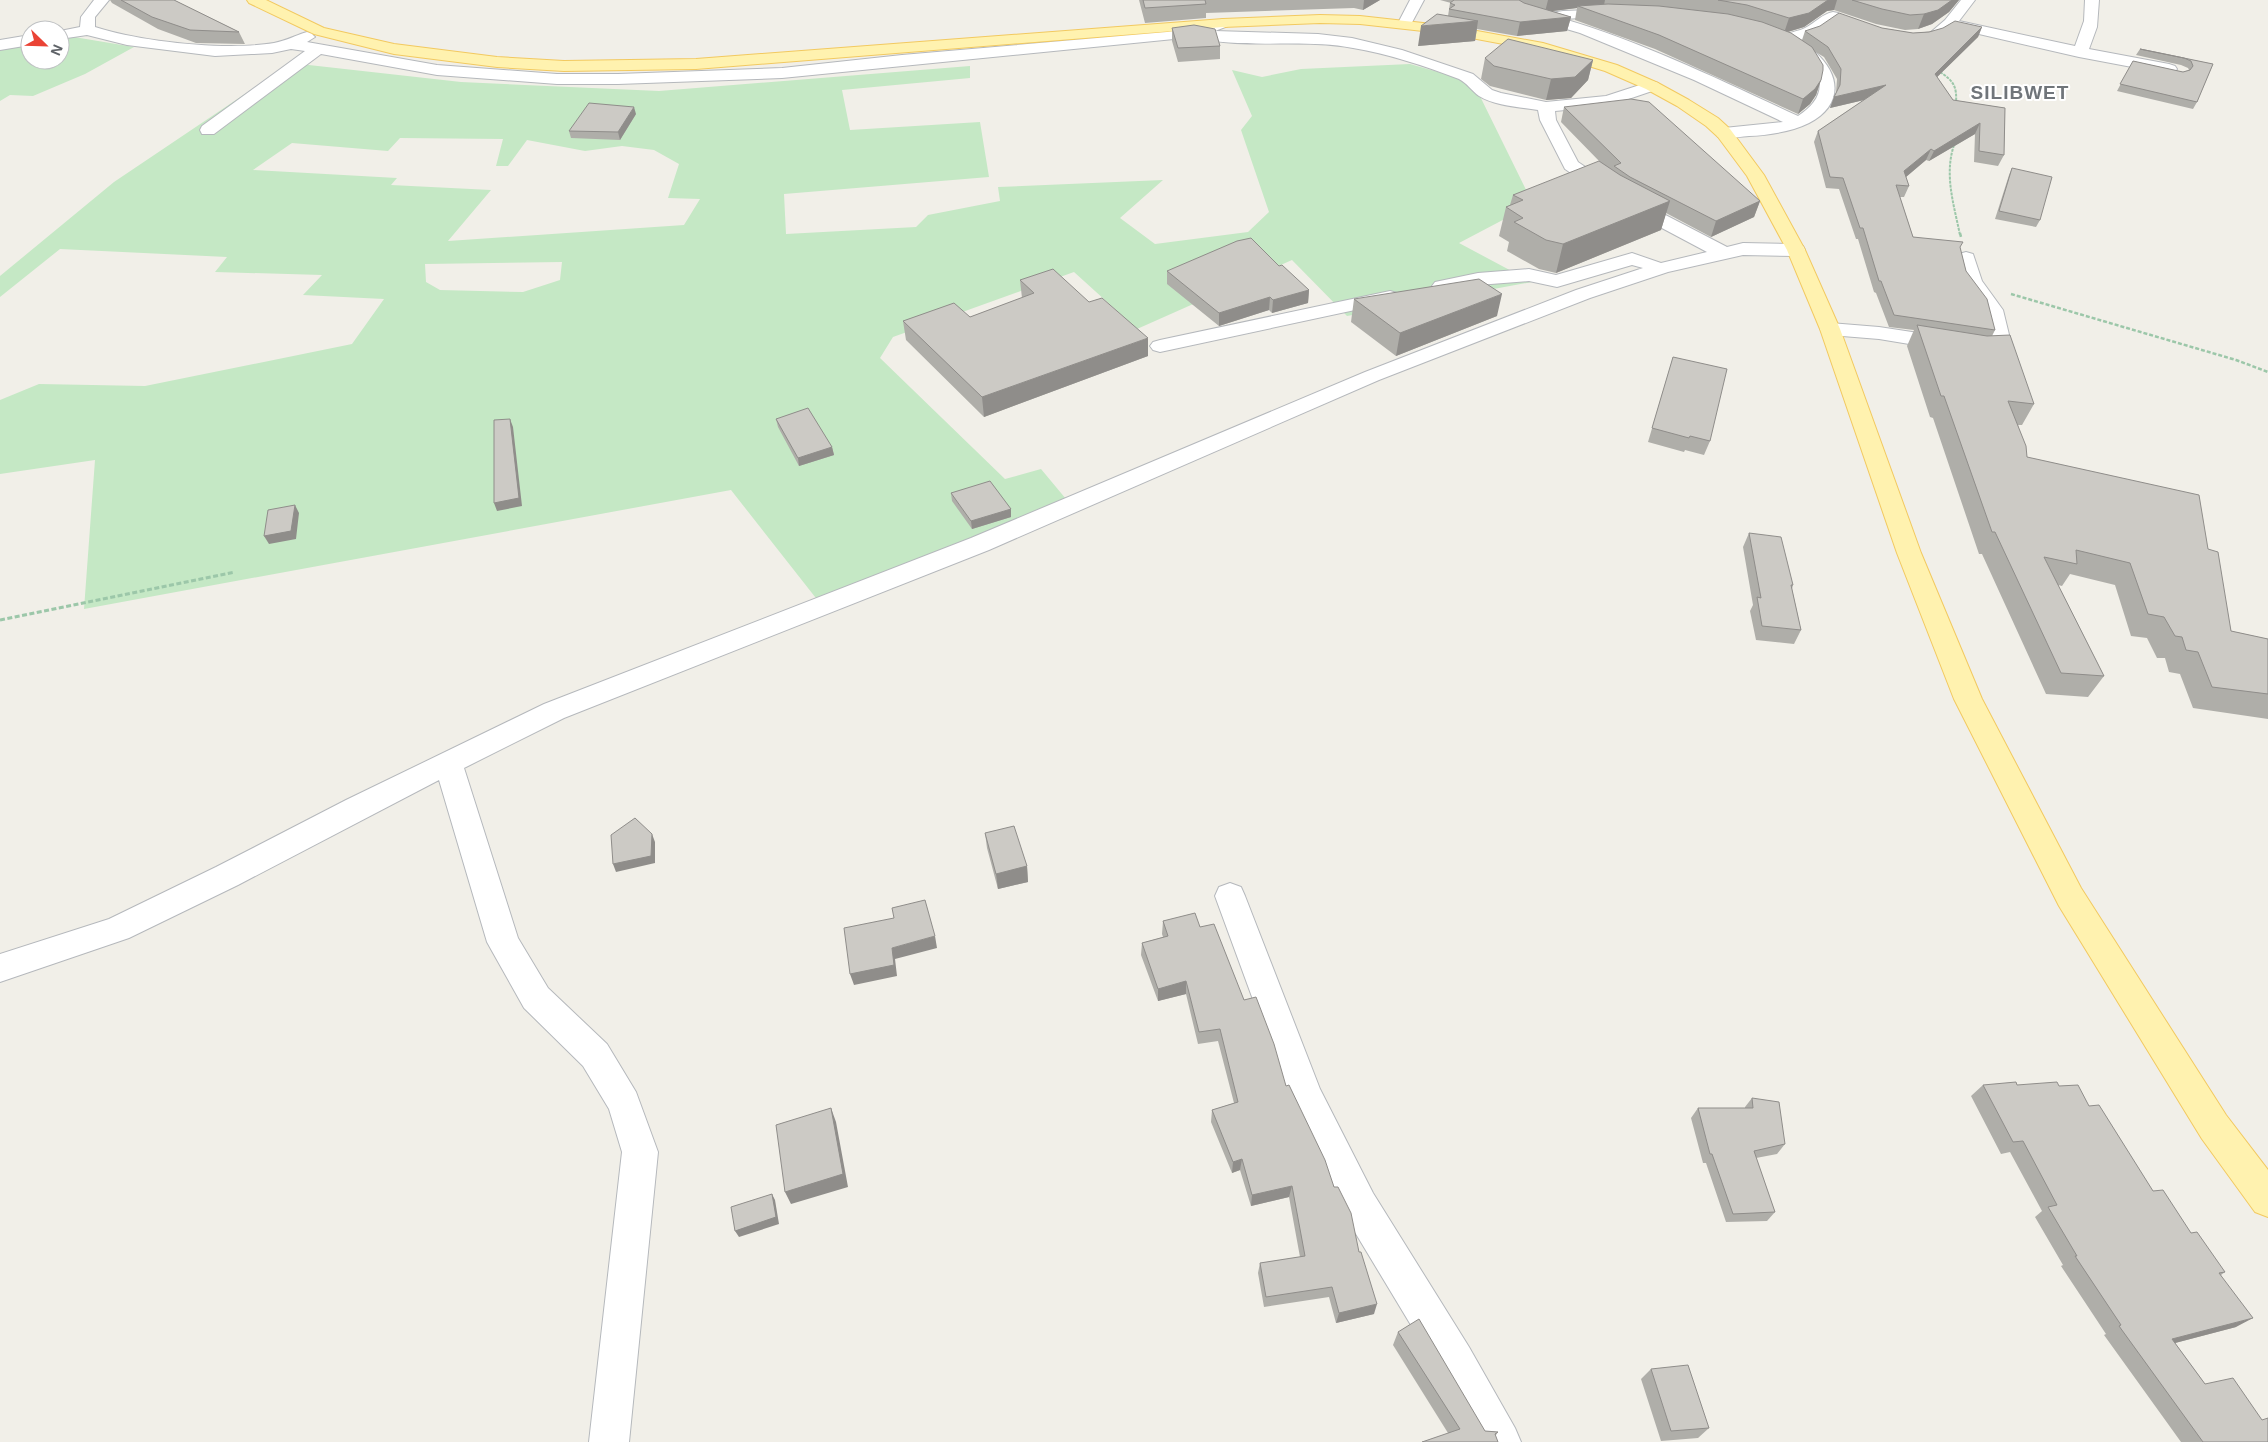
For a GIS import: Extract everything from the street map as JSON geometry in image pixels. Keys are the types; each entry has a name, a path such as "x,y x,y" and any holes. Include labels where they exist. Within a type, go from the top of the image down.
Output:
{"main road":[{"path":"254,0 319,39 444,57 564,66 636,66 762,60 1032,37 1223,23 1320,19 1450,30 1538,46 1611,68 1652,86 1712,122 1724,133 1755,175 1796,250 1830,329 1909,553 1968,699 2070,897 2214,1127 2268,1199"}],"street":[{"path":"88,30 86,24 87,17 102,0"},
{"path":"1404,25 1417,0"},
{"path":"1503,0 1527,13 1618,44 1700,77 1797,122"},
{"path":"1924,36 1937,33 1950,23 1968,0"},
{"path":"2079,52 2088,38 2091,24 2092,0"},
{"path":"1724,133 1764,130 1797,122 1809,117 1820,109 1827,92 1828,82 1824,72 1812,58 1795,45 1779,38 1810,32 1830,6 1848,20"},
{"path":"1546,18 1571,14 1626,12"},
{"path":"1194,33 1223,23"},
{"path":"1950,23 2180,72"},
{"path":"70,33 88,30 127,40 215,51 250,50 319,39 437,70 557,79 618,79 782,73 1194,33 1223,37 1318,39 1352,43 1397,53 1459,74 1467,77 1486,93 1497,97 1546,108 1608,101 1652,86"},
{"path":"208,130 319,39"},
{"path":"0,45 20,42"},
{"path":"1611,68 1618,44"},
{"path":"1546,108 1548,120 1565,170 1724,253"},
{"path":"0,968 118,929 554,711 980,544 1372,376 1583,294 1662,268 1743,250 1765,248 1796,250"},
{"path":"1830,329 1878,333 1976,349 1993,350 2002,347 1993,310 1972,282 1966,258"},
{"path":"1424,290 1529,274 1558,281 1632,259 1662,268"},
{"path":"1160,346 1405,294"},
{"path":"448,763 502,942 536,998 595,1056 624,1103 640,1152 608,1442"},
{"path":"1230,896 1305,1095 1360,1206 1455,1361 1501,1442"}],"path":[{"path":"1935,68 1949,78 1957,90 1956,104"},
{"path":"1956,142 1952,149 1949,170 1966,258"},
{"path":"1972,282 2236,360 2268,372"},
{"path":"0,620 234,572"}],"green space":[{"path":"70,37 134,47 85,74 33,96 10,95 0,101 0,47 20,43 20,70 70,70"},
{"path":"291,63 461,82 659,91 970,66 970,78 842,90 850,130 980,122 989,177 784,194 786,234 916,227 928,215 1000,201 998,187 1163,180 1120,218 1155,244 1248,232 1269,212 1241,130 1252,116 1232,70 1262,77 1301,69 1410,64 1473,82 1533,204 1459,243 1532,282 1347,316 1292,260 1137,329 1074,272 893,337 880,358 1005,479 1041,469 1066,499 819,602 731,490 84,609 95,460 0,474 0,400 39,384 145,386 352,344 384,299 303,295 322,275 215,272 227,257 60,249 0,297 0,276 114,182","holes":["400,138 503,139 496,166 508,166 527,140 585,151 622,146 654,150 679,164 668,198 700,199 684,225 448,241 491,190 391,185 397,178 253,170 292,143 388,151","562,262 560,280 523,292 440,290 426,282 425,264"]}],"building":[{"path":"121,0 174,0 239,32 190,30 152,17"},
{"path":"1143,0 1205,0 1206,4 1145,8"},
{"path":"1454,0 1519,0 1571,17 1520,22 1449,9 1455,5 1450,3"},
{"path":"1718,0 1828,0 1809,13 1789,18 1747,5"},
{"path":"1852,0 1952,0 1938,10 1910,15"},
{"path":"1608,4 1659,6 1728,14 1762,22 1791,33 1812,47 1823,65 1821,80 1815,89 1803,99 1659,35 1578,6"},
{"path":"1839,13 1882,28 1913,33 1929,32 1943,28 1955,21 1982,27 1935,74 1953,100 2005,108 2004,155 1979,151 1980,123 1934,151 1931,149 1904,171 1909,186 1896,185 1913,237 1963,242 1960,247 1966,271 1987,299 1995,330 1894,315 1881,281 1879,281 1863,228 1860,228 1843,178 1830,177 1818,131 1886,85 1834,97 1840,85 1841,69 1828,47 1805,31 1820,26"},
{"path":"1437,14 1478,21 1421,26"},
{"path":"1194,25 1215,29 1220,46 1178,48 1172,28"},
{"path":"1508,39 1593,60 1575,77 1551,79 1494,66 1485,58"},
{"path":"2184,58 2213,64 2197,102 2120,84 2133,61 2183,72 2190,70 2193,66 2191,61"},
{"path":"1631,99 1649,102 1760,201 1716,221 1630,177 1614,166 1621,163 1564,107"},
{"path":"589,103 634,107 618,132 569,131"},
{"path":"1599,161 1620,175 1670,201 1563,244 1546,240 1514,222 1523,218 1506,207 1523,200 1513,195"},
{"path":"2012,168 2052,177 2040,220 1999,211"},
{"path":"1251,238 1279,266 1282,265 1309,290 1273,300 1270,297 1219,313 1167,271 1237,241"},
{"path":"1053,269 1089,302 1102,298 1148,338 982,397 903,321 954,303 970,317 1034,293 1020,280"},
{"path":"1479,279 1502,294 1400,333 1354,299"},
{"path":"1917,325 1987,336 2010,335 2034,404 2008,401 2026,446 2027,457 2199,495 2208,549 2218,552 2231,631 2268,639 2268,694 2212,687 2198,652 2186,650 2182,637 2175,636 2164,617 2148,614 2130,563 2076,550 2077,564 2044,557 2104,676 2061,673 1995,532 1992,532 1944,396 1941,396"},
{"path":"1673,357 1727,369 1710,441 1690,436 1689,438 1652,428"},
{"path":"808,408 832,447 798,458 776,419"},
{"path":"510,419 519,498 494,503 494,420"},
{"path":"990,481 1011,509 971,521 951,493"},
{"path":"295,505 291,531 264,536 268,510"},
{"path":"1749,533 1781,537 1793,585 1791,585 1801,630 1762,626 1757,597 1761,598"},
{"path":"635,818 652,834 651,856 613,864 611,835"},
{"path":"1014,826 1027,866 996,874 985,833"},
{"path":"925,900 935,936 892,948 894,965 850,974 844,928 894,918 892,908"},
{"path":"1195,913 1200,927 1214,924 1244,1000 1256,997 1274,1044 1286,1086 1289,1085 1325,1160 1334,1187 1338,1187 1351,1213 1359,1252 1361,1252 1377,1304 1339,1313 1332,1287 1266,1297 1260,1263 1305,1256 1292,1186 1252,1195 1242,1159 1233,1162 1212,1110 1238,1102 1220,1029 1199,1032 1186,981 1158,989 1142,943 1168,936 1163,921"},
{"path":"2016,1082 2017,1085 2057,1082 2059,1086 2078,1085 2089,1106 2099,1105 2153,1191 2163,1190 2191,1233 2197,1232 2225,1272 2219,1273 2253,1318 2172,1339 2205,1384 2233,1378 2262,1420 2268,1418 2268,1442 2203,1442 2119,1326 2121,1325 2075,1256 2077,1256 2048,1207 2057,1205 2023,1141 2013,1142 1983,1085"},
{"path":"1752,1098 1779,1102 1785,1144 1754,1151 1775,1212 1733,1214 1712,1154 1710,1154 1698,1108 1753,1108"},
{"path":"831,1108 843,1174 785,1192 776,1125"},
{"path":"772,1194 776,1217 735,1231 731,1207"},
{"path":"1419,1319 1485,1431 1498,1432 1495,1434 1498,1442 1422,1442 1460,1429 1398,1332"},
{"path":"1688,1365 1709,1428 1671,1431 1651,1369"}],"district":[{"name":"SILIBWET","path":"2020,92"}]}
